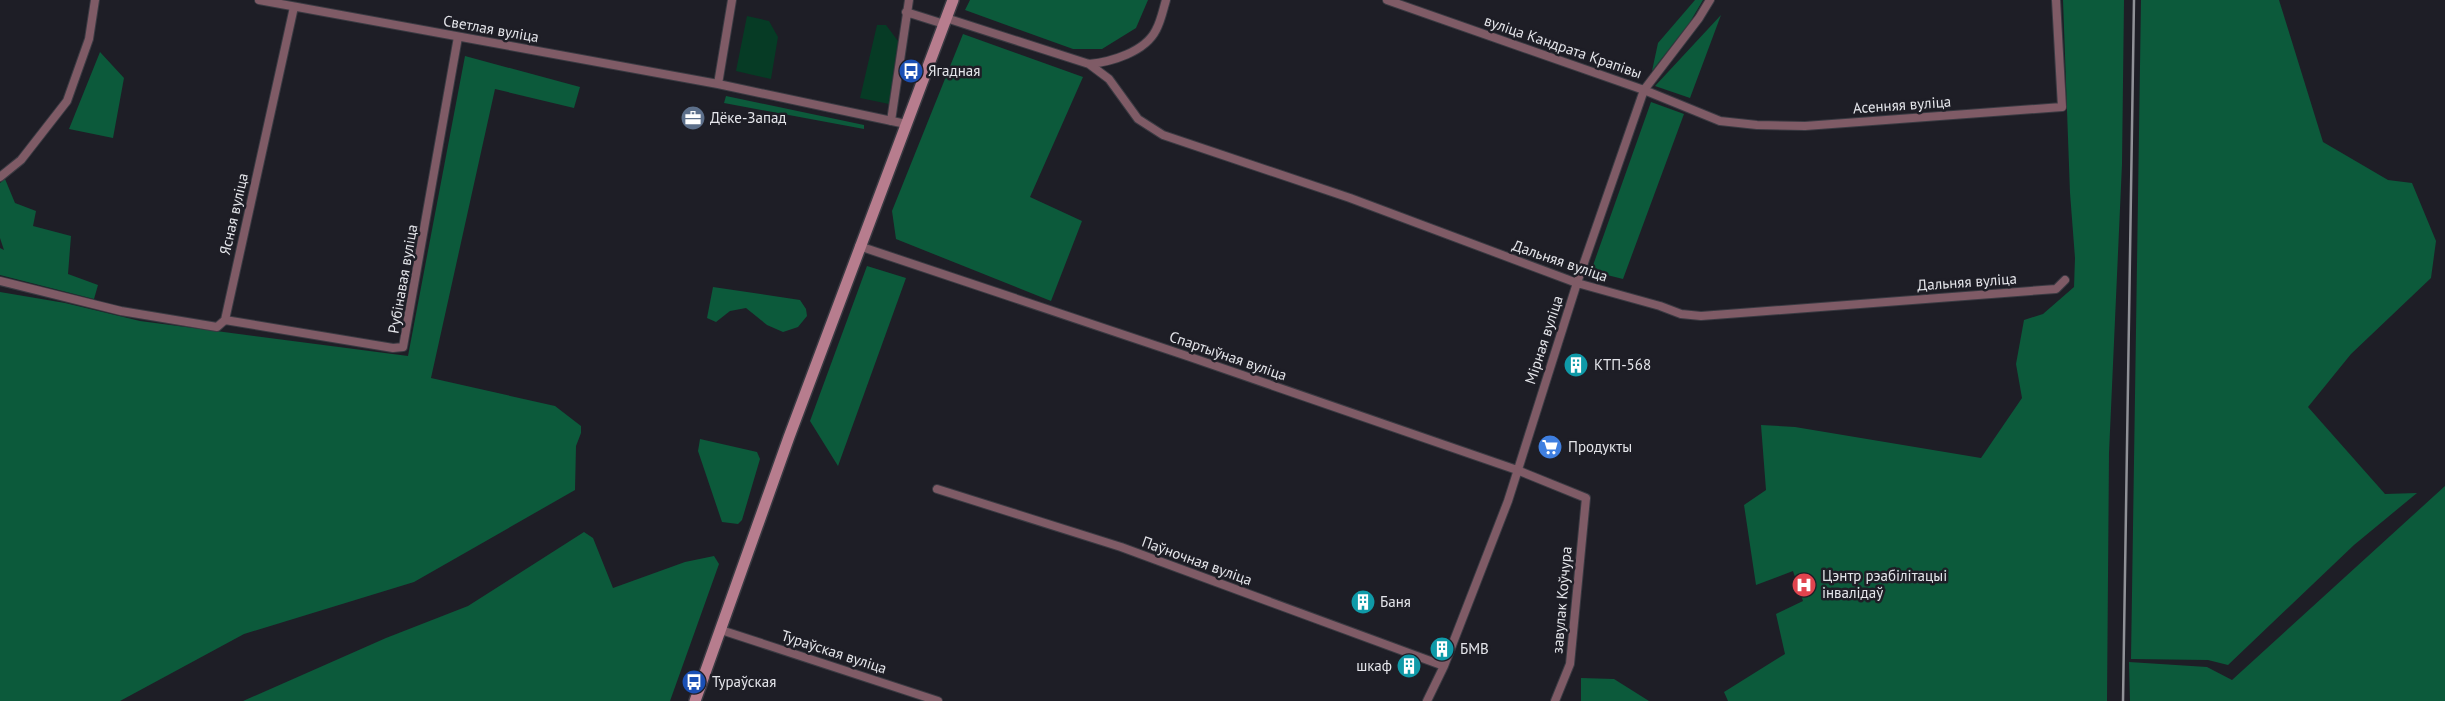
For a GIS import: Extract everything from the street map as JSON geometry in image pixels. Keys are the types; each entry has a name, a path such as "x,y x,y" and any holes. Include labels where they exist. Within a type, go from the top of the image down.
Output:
{"main road":[{"path":"695,701 859,246 953,0"}],"street":[{"path":"0,177 21,160 67,101 89,39 95,0"},
{"name":"Светлая вуліца","path":"259,0 718,84 906,124"},
{"path":"718,84 732,0"},
{"path":"890,121 909,0"},
{"path":"906,12 945,21 1089,64 1107,62 1148,41 1156,30 1166,0"},
{"name":"вуліца Кандрата Крапівы","path":"1387,0 1644,90"},
{"name":"Мірная вуліца","path":"1428,701 1444,666 1508,501 1516,470 1577,283 1644,90 1699,18 1710,0"},
{"name":"Асенняя вуліца","path":"1644,90 1720,121 1757,125 1805,126 2062,107 2056,0"},
{"name":"Ясная вуліца","path":"225,320 294,7"},
{"name":"Рубінавая вуліца","path":"225,320 393,348 403,347 458,37"},
{"name":"Дальняя вуліца","path":"1089,64 1109,78 1138,120 1163,135 1350,198 1577,283 1660,306 1681,314 1702,316 2056,289 2065,280"},
{"name":"Спартыўная вуліца","path":"859,246 1190,357 1516,470 1586,498"},
{"path":"0,281 121,310 217,327 225,320"},
{"name":"Паўночная вуліца","path":"937,489 1121,547 1444,666"},
{"name":"завулак Коўчура","path":"1555,701 1570,664 1586,498"},
{"name":"Тураўская вуліца","path":"721,630 938,701"}],"green space":[{"path":"970,0 1148,0 1136,28 1102,49 1073,49 965,10"},
{"path":"1695,0 1703,0 1690,22 1652,71 1658,43"},
{"path":"2063,0 2124,0 2122,164 2109,453 2107,701 1728,701 1724,692 1785,654 1776,614 1803,601 1793,571 1756,585 1744,505 1766,490 1761,425 1795,427 1981,458 2022,398 2016,364 2024,320 2043,314 2074,287 2075,258 2070,193"},
{"path":"2141,0 2279,0 2323,142 2388,180 2412,183 2436,241 2431,278 2351,354 2308,407 2385,494 2417,493 2354,545 2228,665 2208,660 2131,659"},
{"path":"1721,15 1690,98 1655,86"},
{"path":"747,16 769,21 778,37 771,79 736,71"},
{"path":"877,25 886,25 898,41 889,104 860,98"},
{"path":"963,34 1083,77 1030,197 1082,221 1051,301 896,239 892,211"},
{"path":"100,52 124,78 113,138 69,129"},
{"path":"465,56 580,87 574,108 495,89 431,378 555,406 581,426 581,433 576,446 575,490 414,582 244,634 120,701 0,701 0,292 65,303 140,321 408,356"},
{"path":"726,96 864,125 864,129 724,103"},
{"path":"1651,102 1684,114 1623,279 1591,271"},
{"path":"5,179 15,203 36,211 33,226 71,236 68,274 98,285 94,299 0,275 0,248 4,250 0,238 0,183"},
{"path":"867,266 906,278 838,466 810,421"},
{"path":"713,287 800,300 806,309 807,316 798,327 783,332 767,325 746,308 730,311 716,322 707,318"},
{"path":"700,439 757,452 760,459 742,520 738,524 722,522 698,451"},
{"path":"2445,486 2445,701 2130,701 2129,662 2207,667 2232,680"},
{"path":"584,532 593,538 613,588 685,562 714,556 719,564 670,701 243,701 386,638 468,606"},
{"path":"1581,678 1614,679 1649,701 1581,701"}],"railway":[{"path":"2123,701 2134,0"}],"place":[{"name":"Ягадная","path":"911,71"},
{"name":"Дёке-Запад","path":"693,118"},
{"name":"КТП-568","path":"1576,365"},
{"name":"Продукты","path":"1550,447"},
{"name":"Цэнтр рэабілітацыі інвалідаў","path":"1804,585"},
{"name":"Баня","path":"1363,602"},
{"name":"БМВ","path":"1442,649"},
{"name":"шкаф","path":"1409,666"},
{"name":"Тураўская","path":"694,682"}]}
